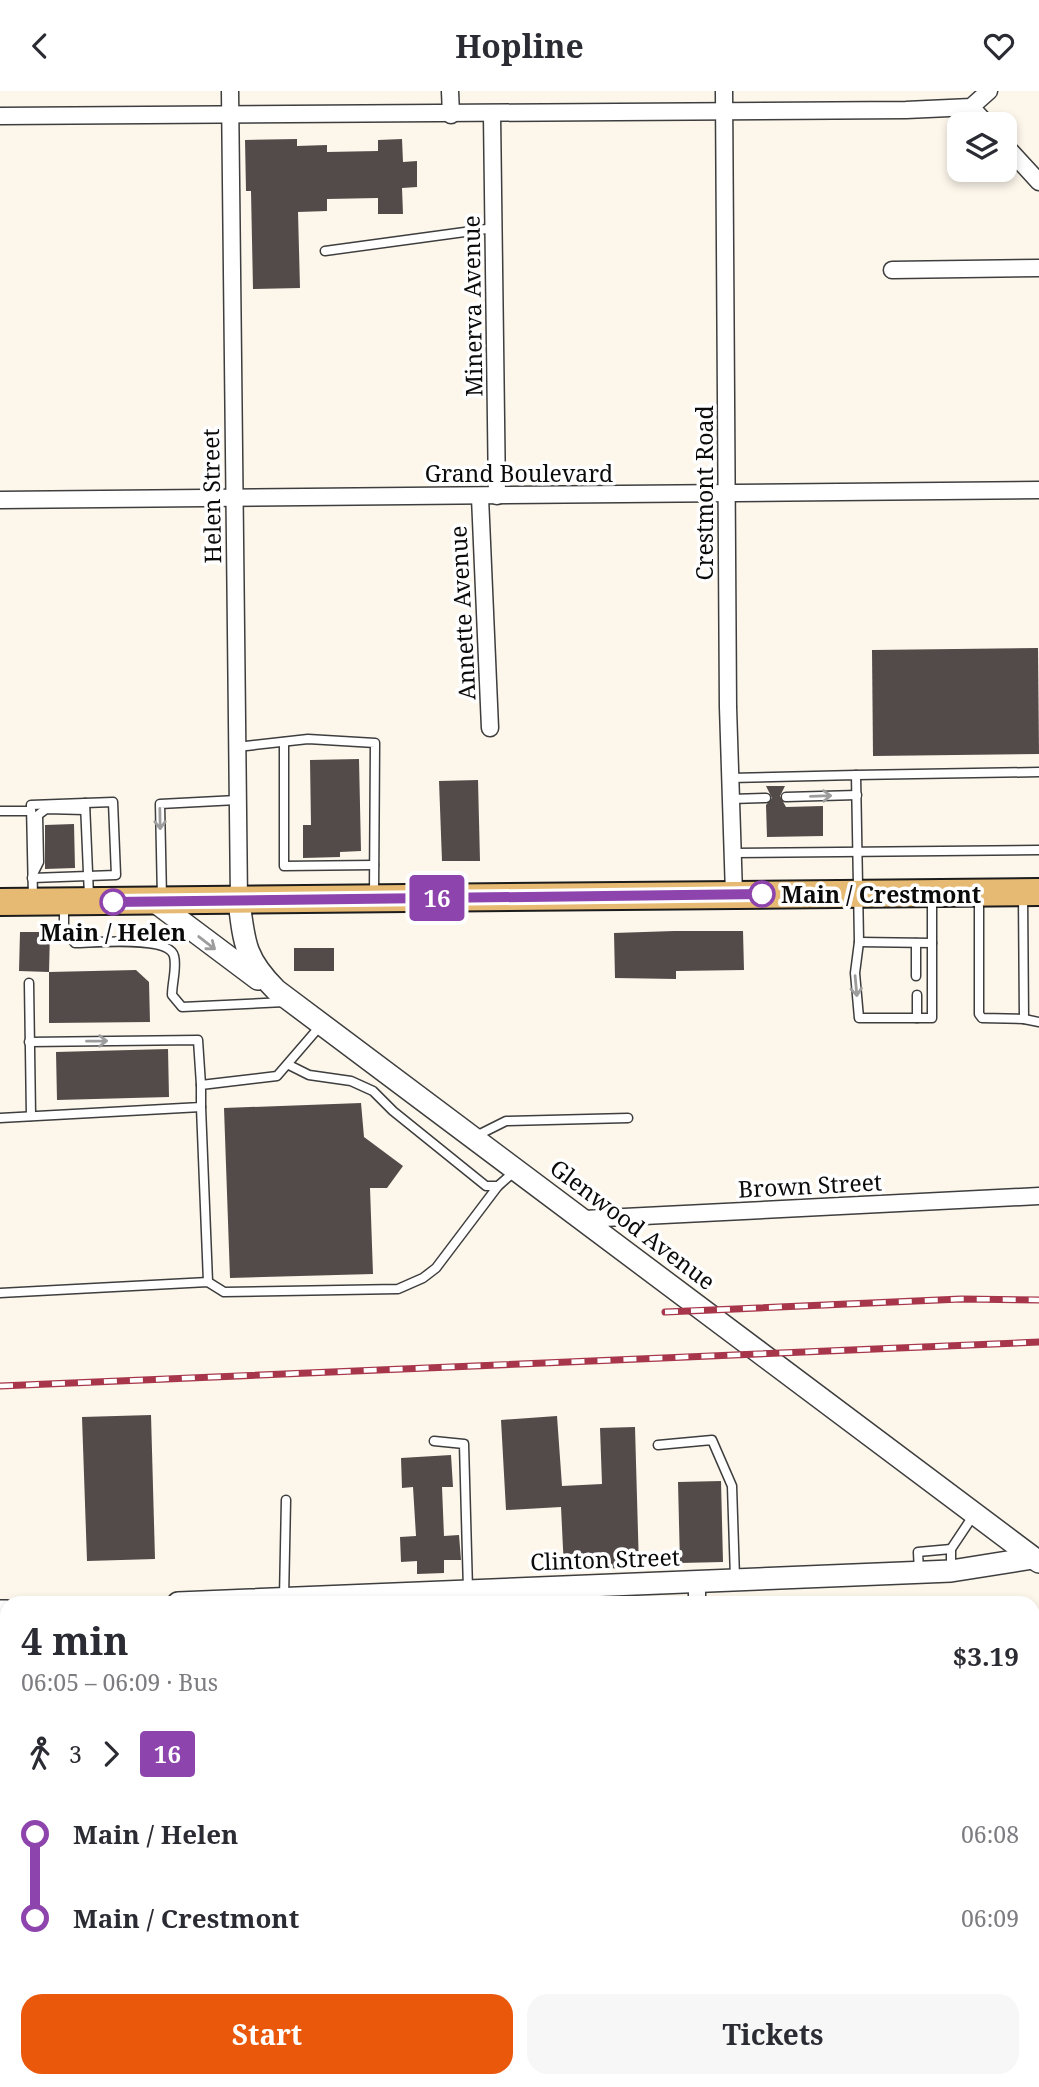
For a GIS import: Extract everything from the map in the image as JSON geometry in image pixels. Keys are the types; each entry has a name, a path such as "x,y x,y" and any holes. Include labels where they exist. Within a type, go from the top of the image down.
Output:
{"main road":[{"path":"0,902 32,885 76,902 1031,892"}],"street":[{"name":"Helen Street","path":"230,91 239,901"},
{"path":"450,91 451,115"},
{"name":"Crestmont Road","path":"724,91 730,778 734,894"},
{"path":"0,115 231,117 906,110 971,107 989,91"},
{"path":"971,107 976,112"},
{"name":"Minerva Avenue","path":"488,496 494,228 492,115"},
{"path":"1017,158 1039,182"},
{"path":"892,270 1039,268"},
{"name":"Grand Boulevard","path":"0,500 234,495 488,496 1039,490"},
{"name":"Annette Avenue","path":"488,496 490,728"},
{"path":"158,901 224,957 284,996"},
{"name":"Glenwood Avenue","path":"239,901 247,955 254,968 284,996 1036,1560"},
{"name":"Brown Street","path":"583,1219 1039,1196"},
{"name":"Clinton Street","path":"368,1596 468,1590 505,1596 697,1593 735,1581 951,1571 1036,1560"}],"lane":[{"path":"324,251 494,228"},
{"path":"237,747 308,739 375,743 374,899"},
{"path":"284,742 284,866 374,865"},
{"path":"730,778 1039,772"},
{"path":"856,775 859,942 855,973 859,1018 932,1018 932,893"},
{"path":"786,797 857,795"},
{"path":"731,799 766,798"},
{"path":"158,901 160,804 237,800"},
{"path":"113,802 116,875 88,875 32,885 39,862 38,815 46,809 113,802"},
{"path":"32,885 31,805 85,806"},
{"path":"85,806 88,875 64,929 75,943 162,943 174,956 172,995 182,1007 284,996"},
{"path":"0,811 31,811"},
{"path":"733,853 1039,850"},
{"path":"1024,1019 1031,892"},
{"path":"979,893 979,1014 982,1018 1039,1022"},
{"path":"859,942 932,943"},
{"path":"916,943 916,976"},
{"path":"29,983 31,1116"},
{"path":"917,995 917,1018"},
{"path":"201,1085 277,1076 322,1024"},
{"path":"29,1042 198,1040 208,1282"},
{"path":"289,1065 309,1075 351,1081 373,1091 474,1178 486,1186 498,1186"},
{"path":"0,1118 201,1107"},
{"path":"473,1137 506,1121 628,1118"},
{"path":"0,1293 208,1282 223,1292 398,1289 423,1278 436,1268 498,1186 517,1169"},
{"path":"658,1445 712,1440 732,1486 735,1581"},
{"path":"434,1441 464,1444 468,1590"},
{"path":"284,1596 285,1500"},
{"path":"951,1571 951,1549 975,1514"},
{"path":"919,1572 918,1552 951,1549"}],"building":[{"path":"297,139 297,146 327,145 327,152 378,151 378,140 402,139 403,162 417,161 417,187 402,188 403,214 378,214 378,198 327,199 327,211 298,212 300,288 253,289 251,191 246,191 245,140"},
{"path":"1038,648 1039,754 873,756 872,650"},
{"path":"359,759 361,851 340,852 340,857 303,858 303,825 311,825 310,760"},
{"path":"478,780 480,861 442,861 439,781"},
{"path":"766,786 785,786 780,796 786,807 823,806 823,836 767,837 766,805 772,798"},
{"path":"74,824 75,868 45,869 45,825"},
{"path":"743,931 744,970 676,971 676,979 615,978 614,933"},
{"path":"20,932 50,932 49,972 19,971"},
{"path":"294,948 334,948 334,971 294,971"},
{"path":"136,970 149,982 150,1022 49,1023 49,972"},
{"path":"168,1049 169,1097 57,1100 56,1052"},
{"path":"361,1103 364,1137 403,1166 387,1188 370,1188 373,1274 230,1278 224,1108"},
{"path":"151,1415 155,1559 87,1561 82,1417"},
{"path":"557,1416 562,1486 602,1484 600,1428 635,1427 639,1568 564,1569 561,1507 506,1510 501,1420"},
{"path":"451,1455 453,1487 442,1487 444,1536 459,1535 461,1560 444,1560 444,1573 417,1574 417,1561 401,1562 400,1537 416,1536 413,1487 402,1488 401,1458"},
{"path":"721,1481 723,1562 680,1563 678,1482"}],"railway":[{"path":"665,1312 961,1299 1039,1300"},
{"path":"0,1386 1039,1342"}],"bus line":[{"name":"16","path":"113,902 762,894"}],"place":[{"name":"Main / Crestmont","path":"762,894"},
{"name":"Main / Helen","path":"113,902"}]}
